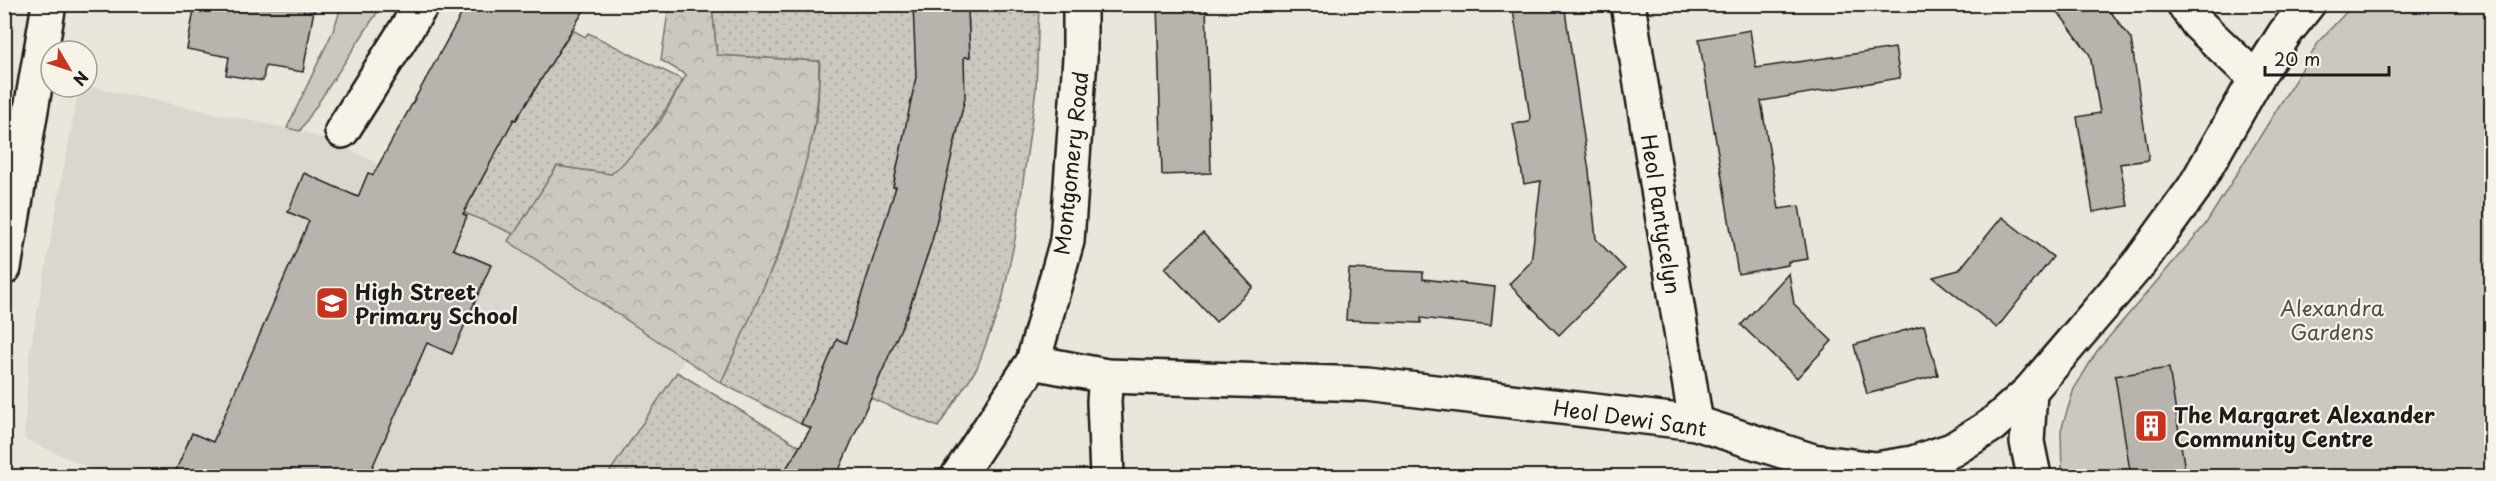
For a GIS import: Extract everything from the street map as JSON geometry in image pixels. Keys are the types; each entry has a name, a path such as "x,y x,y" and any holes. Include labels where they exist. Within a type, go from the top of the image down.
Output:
{"street":[{"path":"4,268 48,4"},
{"path":"342,132 422,4"},
{"name":"Montgomery Road","path":"958,477 1033,362 1067,241 1080,58 1080,4"},
{"name":"Heol Pantycelyn","path":"1628,4 1696,423"},
{"path":"2184,4 2198,24 2256,79"},
{"name":"Heol Dewi Sant","path":"1033,362 1106,376 1367,384 1696,423 1813,460 1883,473 1952,450 1992,425 2030,391 2141,261 2194,188 2256,79 2285,33 2307,4"},
{"path":"1106,376 1104,401 1107,477"},
{"path":"2030,391 2027,442 2034,477"}],"shaded area":[{"name":"High Street Primary School","path":"99,89 300,131 336,143 560,253 689,354 607,476 108,476 24,439 29,356 77,99 99,99"}],"green space":[{"path":"342,5 382,5 300,131 287,128 333,31"},
{"path":"669,5 712,5 717,55 819,61 817,103 811,145 801,186 773,267 721,383 508,241 557,166 611,174 660,122 686,75 661,60"},
{"path":"712,5 913,5 915,33 964,66 964,57 970,56 968,10 964,10 964,5 1039,5 1036,89 1015,239 1002,301 977,368 938,427 866,396 875,389 885,365 819,383 801,424 721,383 786,237 817,119 820,61 717,55","holes":["911,104 961,114 956,139 952,138 938,197 893,186","885,224 931,244 924,265 919,265 914,296 906,318 902,317 900,321 858,306"]},
{"name":"Alexandra Gardens","path":"2353,5 2491,5 2491,476 2062,476 2061,430 2074,389 2097,351 2205,225 2320,40"},
{"path":"528,26 563,46 573,30 585,37 588,33 683,80 651,131 633,154 611,174 557,166 514,234 428,197 472,198 492,159 484,102 516,120 539,82"},
{"path":"677,372 849,476 811,476 790,464 781,476 607,476"}],"building":[{"path":"195,4 315,4 303,72 265,66 263,81 226,75 229,57 187,49"},
{"path":"467,4 588,4 516,120 514,119 463,214 467,216 453,249 491,265 452,354 427,343 368,477 173,477 192,433 213,442 309,221 288,212 304,173 358,197 368,173 373,175"},
{"path":"913,4 964,4 964,10 968,10 970,57 964,57 965,98 932,241 908,312 836,477 781,477 811,428 801,424 837,339 846,343 896,187 893,187 916,77"},
{"path":"1157,4 1206,4 1211,173 1162,175"},
{"path":"1512,4 1564,4 1589,171 1596,239 1625,269 1559,335 1509,284 1531,262 1541,181 1524,184 1513,124 1529,122 1530,117"},
{"path":"2052,4 2105,4 2131,39 2149,160 2120,164 2128,206 2093,212 2077,117 2100,113 2090,55"},
{"path":"1750,30 1756,68 1895,48 1900,78 1761,101 1779,209 1799,206 1808,259 1738,274 1699,39"},
{"path":"2002,217 2053,257 1997,328 1933,277 1959,270"},
{"path":"1203,233 1253,287 1216,322 1165,268"},
{"path":"1349,269 1423,272 1423,279 1495,287 1491,326 1421,318 1421,323 1346,320"},
{"path":"1789,273 1794,304 1832,341 1797,378 1741,325"},
{"path":"1924,325 1938,375 1867,394 1854,345"},
{"name":"The Margaret Alexander Community Centre","path":"2169,368 2186,477 2131,477 2115,376"}],"place":[{"name":"High Street Primary School","path":"332,303"},
{"name":"The Margaret Alexander Community Centre","path":"2151,426"}]}
